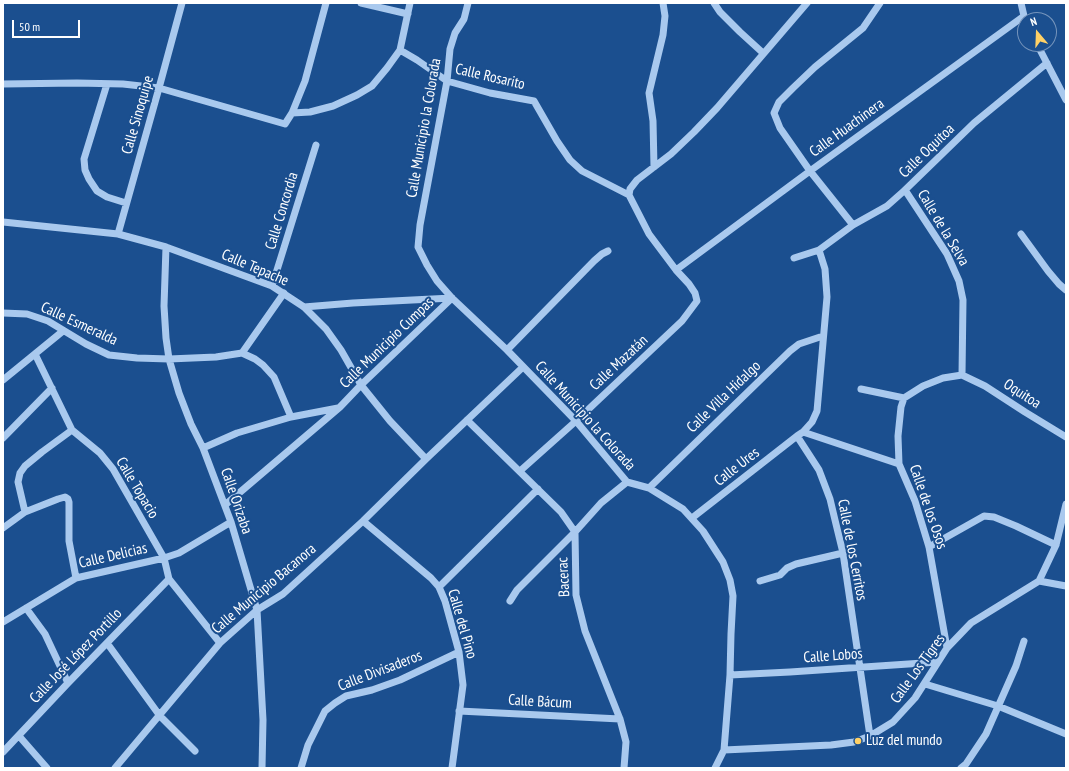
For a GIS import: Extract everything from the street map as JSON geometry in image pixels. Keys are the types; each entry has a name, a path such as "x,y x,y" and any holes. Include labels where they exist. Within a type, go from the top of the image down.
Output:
{"street":[{"name":"Calle Sinoquipe","path":"118,234 182,3"},
{"path":"3,84 123,84 159,88 285,124 292,113 305,81 326,3"},
{"path":"361,3 408,14"},
{"path":"292,113 310,112 333,106 358,95 372,86 400,50 410,3"},
{"name":"Calle Municipio la Colorada","path":"468,3 464,19 455,33 450,49 447,81 420,225 418,247 437,282 507,350 576,421 627,482 649,488 683,509 703,531 723,562 730,580 733,596 730,675 724,750 715,768"},
{"path":"654,167 653,121 649,93 663,35 665,16 663,3"},
{"path":"714,3 720,12 763,53"},
{"path":"676,270 649,234 630,195 630,189 637,180 671,154 717,108 807,3"},
{"path":"852,225 810,171 780,128 774,113 779,102 798,83 815,67 863,28 880,3"},
{"name":"Calle Huachinera","path":"676,270 810,171 1017,24"},
{"name":"Calle Rosarito","path":"400,50 447,81 534,101 557,141 570,160 582,171 630,195"},
{"path":"1041,52 1066,100"},
{"name":"Calle Oquitoa","path":"794,258 819,250 852,225 887,206 974,123 1046,63"},
{"path":"107,84 84,159 85,170 97,191 106,197 126,203"},
{"name":"Calle Concordia","path":"272,286 316,145"},
{"name":"Calle de la Selva","path":"905,190 947,254 959,281 963,300 962,375"},
{"name":"Calle Tepache","path":"3,222 118,234 166,247 272,286 304,307 326,330 341,350 361,386 390,421 426,459"},
{"path":"1021,234 1052,276 1066,290"},
{"name":"Calle Orizaba","path":"166,247 164,306 169,359 179,394 191,424 203,448 231,522 257,610 263,720 262,768"},
{"path":"819,250 825,268 827,297 817,411 812,422 800,434 899,464"},
{"path":"507,350 602,254 608,251"},
{"name":"Calle Mazatán","path":"520,471 576,421 682,321 697,301 695,293 689,284 676,270"},
{"path":"284,293 242,353 255,359 274,377 290,417"},
{"path":"304,307 452,298"},
{"name":"Calle Municipio Cumpas","path":"225,505 340,407 452,298"},
{"name":"Calle Esmeralda","path":"3,313 27,314 48,322 86,344 109,355 169,359 216,357 242,353"},
{"path":"3,380 64,331"},
{"name":"Calle Villa Hidalgo","path":"649,488 790,350 799,344 823,336"},
{"name":"Calle Topacio","path":"35,354 72,430 100,453 113,468 164,558 169,579"},
{"path":"523,367 467,420 561,512 574,532"},
{"path":"861,389 904,398 923,386 943,378 962,375"},
{"name":"Oquitoa","path":"962,375 985,386 1066,437"},
{"path":"3,438 52,388"},
{"name":"Calle de los Osos","path":"904,398 901,407 898,436 899,464 915,501 930,547 947,648"},
{"name":"Calle Municipio Cumpas","path":"203,448 237,433 290,417 340,407"},
{"name":"Calle Municipio Bacanora","path":"116,768 220,643 257,610 283,594 363,521 467,420"},
{"path":"25,512 18,482 20,473 25,466 72,430"},
{"name":"Calle Ures","path":"692,518 800,434"},
{"name":"Calle de los Cerritos","path":"800,434 819,470 830,499 843,553 870,736"},
{"path":"510,601 517,590 601,503 627,482"},
{"path":"439,587 538,489"},
{"path":"3,528 25,512 58,499 68,499 69,541 76,578"},
{"path":"1066,504 1063,527 1039,581 1066,586"},
{"path":"930,547 984,516 994,517 1056,545"},
{"name":"Calle del Pino","path":"363,521 431,578 439,587 445,601 459,652 463,684 452,768"},
{"name":"Calle Delicias","path":"3,622 76,578 164,558 179,553 231,522"},
{"name":"Bacerac","path":"574,532 576,595 585,631 620,719 626,742 624,768"},
{"path":"760,581 780,575 787,568 796,564 843,553"},
{"path":"169,579 220,643"},
{"name":"Calle José López Portillo","path":"3,752 169,579"},
{"name":"Calle Los Tigres","path":"724,750 831,745 854,742 870,736 893,722 915,698 947,648 971,623 1039,581"},
{"path":"26,608 45,634 68,683"},
{"path":"961,768 966,764 986,734 1016,666 1024,641"},
{"path":"107,643 160,716 195,751"},
{"name":"Calle Divisaderos","path":"301,768 308,744 326,711 335,702 346,696 372,690 400,680 459,652"},
{"name":"Calle Lobos","path":"730,675 938,662"},
{"path":"925,684 998,706 1066,734"},
{"name":"Calle Bácum","path":"459,711 620,719"},
{"path":"19,736 47,768"}],"place":[{"name":"Luz del mundo","path":"858,741"}]}
